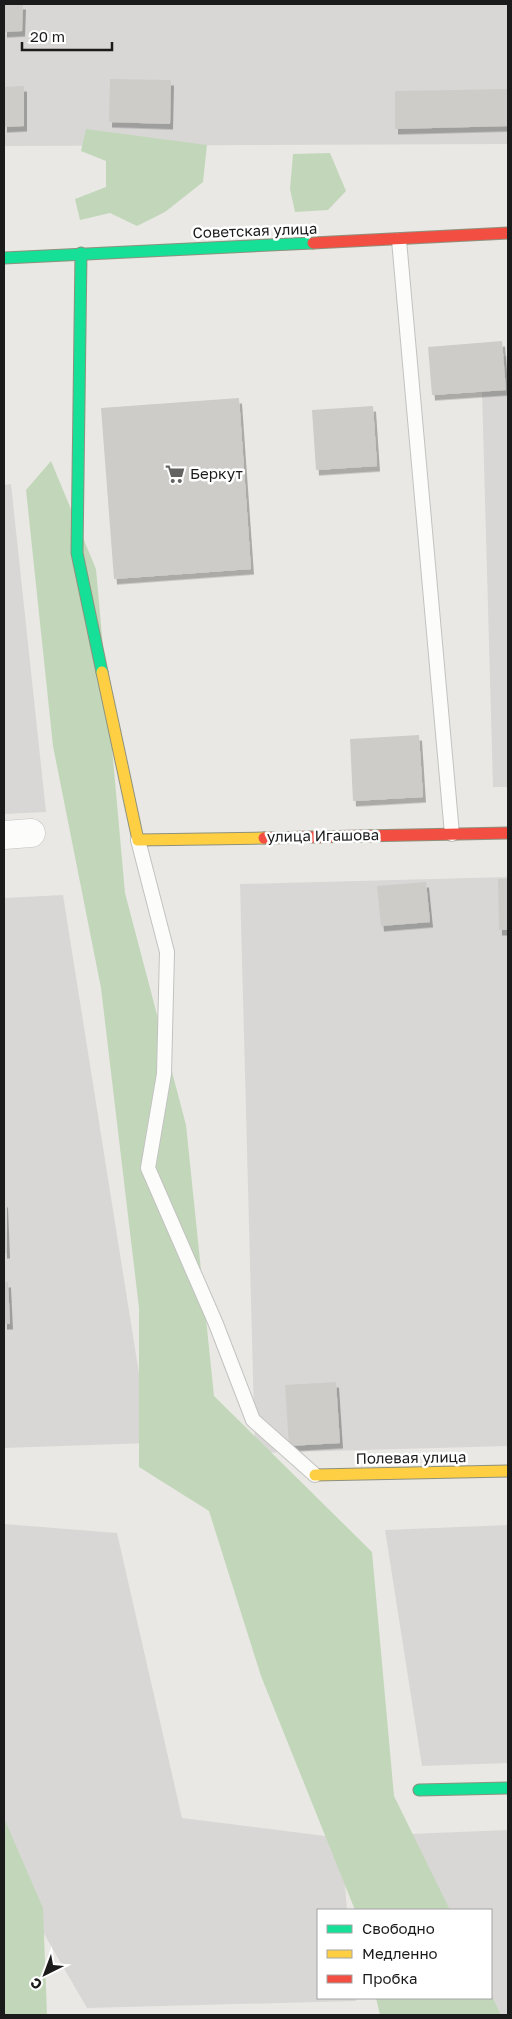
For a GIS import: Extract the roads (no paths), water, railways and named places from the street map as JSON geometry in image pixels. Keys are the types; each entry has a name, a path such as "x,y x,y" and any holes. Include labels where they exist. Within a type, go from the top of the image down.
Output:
{"street":[{"name":"Советская улица","path":"4,258 508,234"},
{"path":"81,253 78,553 138,840"},
{"path":"4,835 30,833"},
{"name":"улица Игашова","path":"138,840 508,833"},
{"name":"Полевая улица","path":"315,1475 508,1471"},
{"path":"419,1790 508,1788"}],"lane":[{"path":"399,240 452,834"},
{"path":"138,840 167,952 164,1074 148,1168 216,1324 253,1420 315,1475"}],"place":[{"name":"Беркут","path":"175,474"}]}
